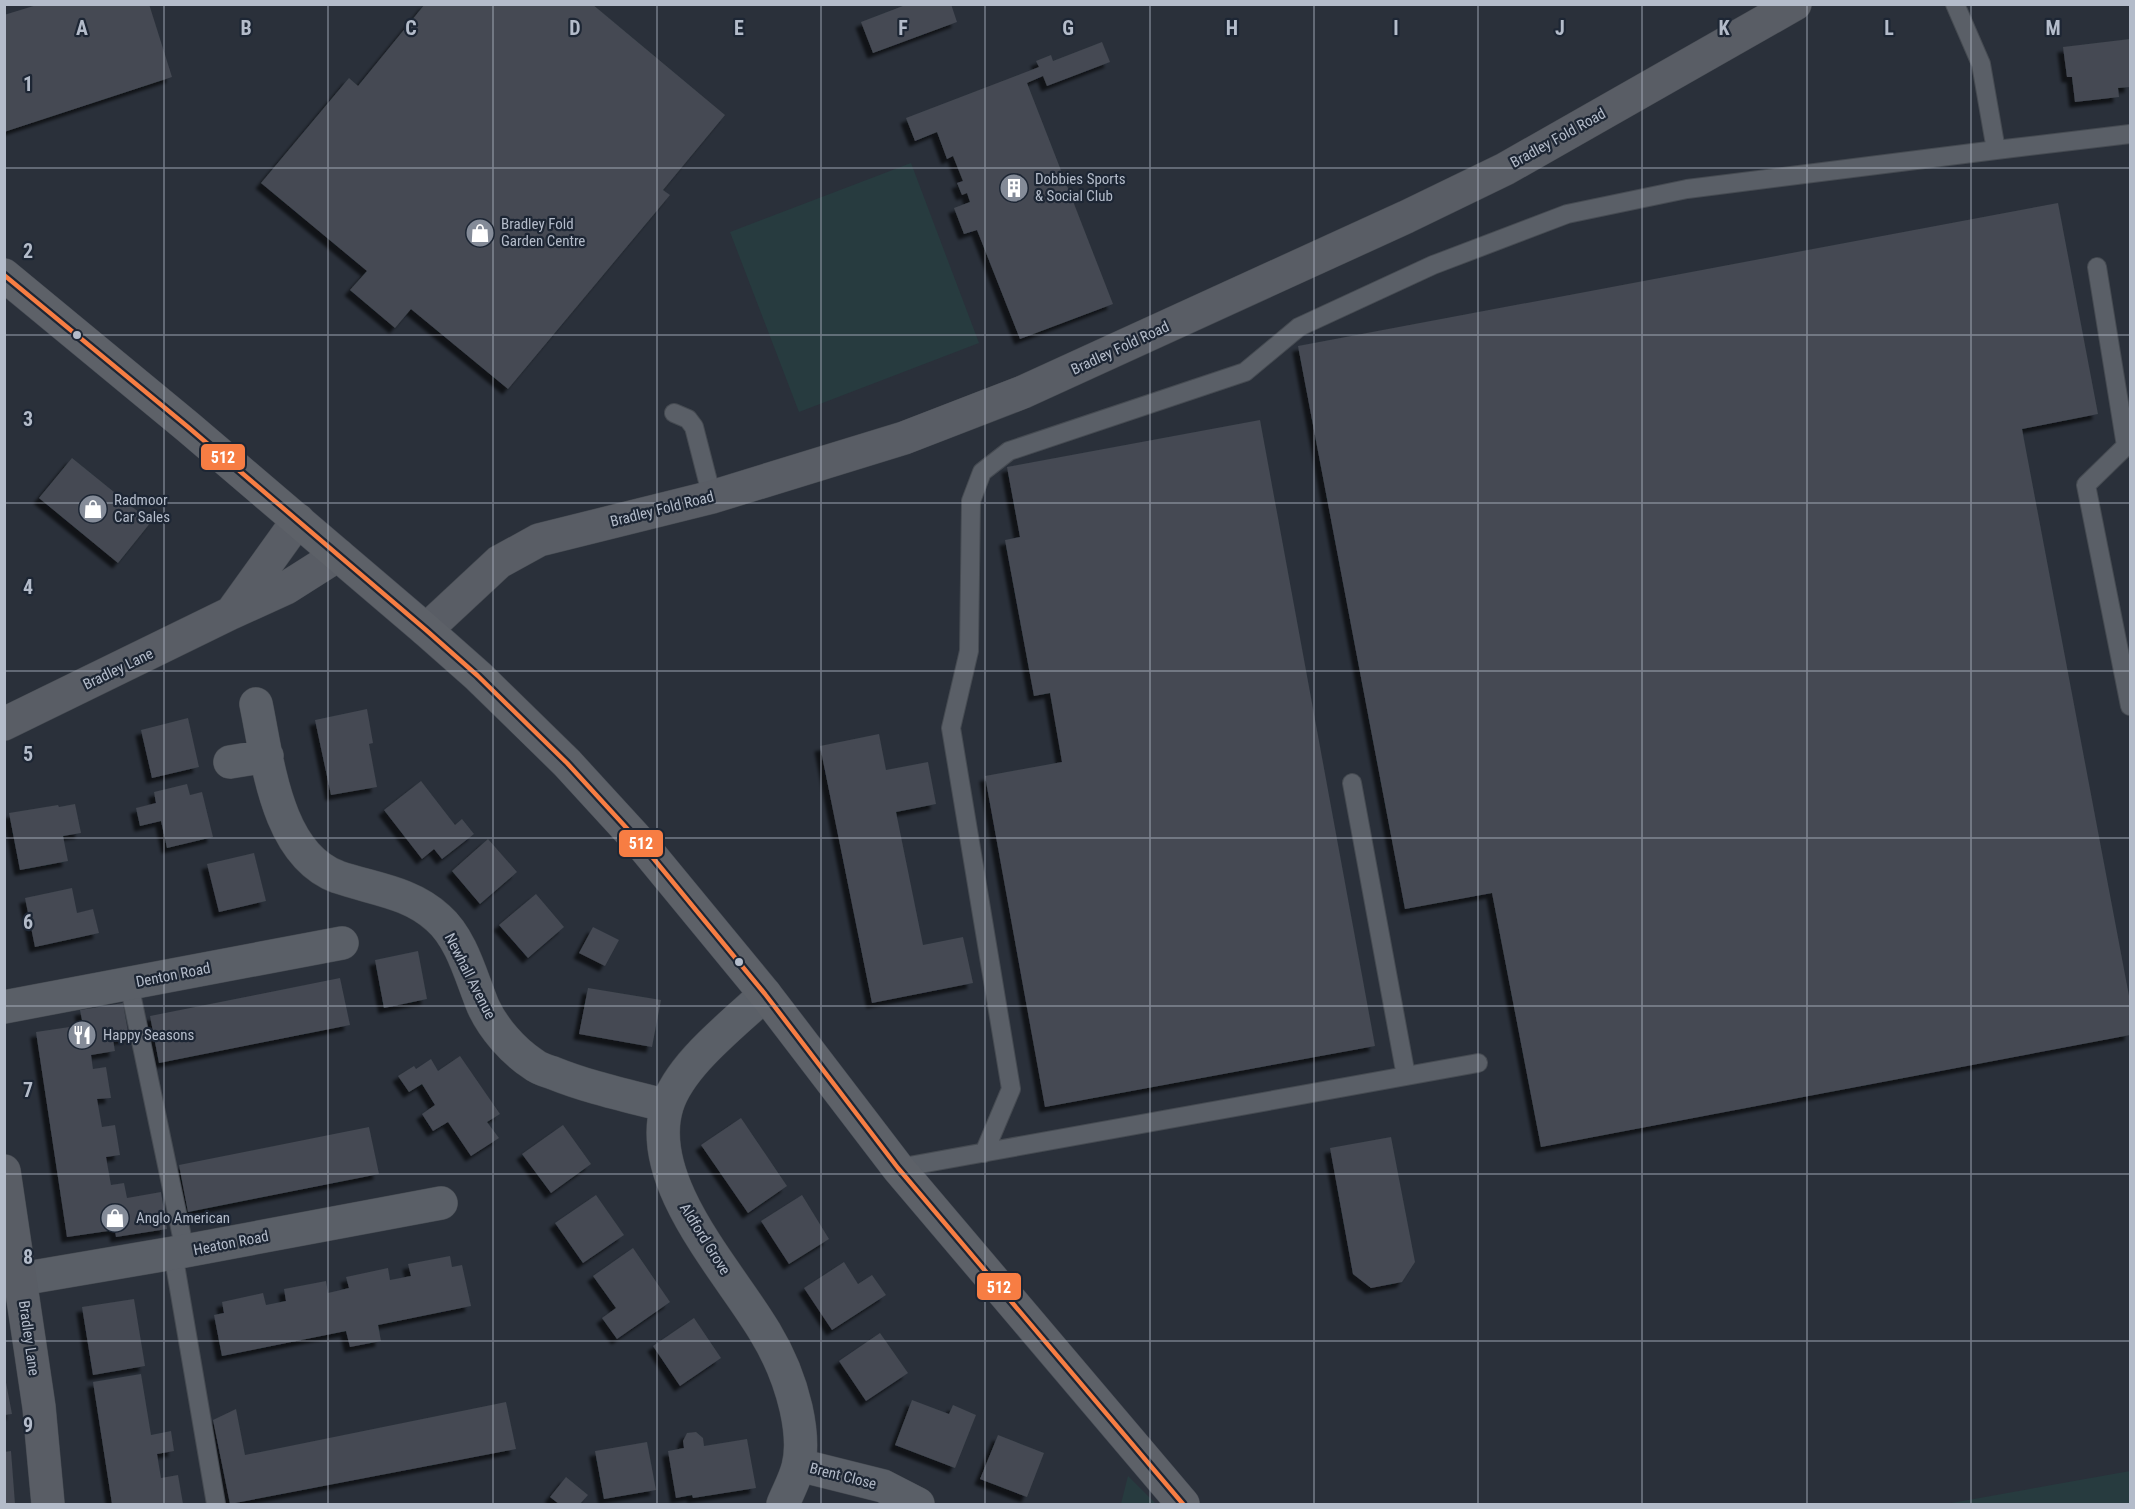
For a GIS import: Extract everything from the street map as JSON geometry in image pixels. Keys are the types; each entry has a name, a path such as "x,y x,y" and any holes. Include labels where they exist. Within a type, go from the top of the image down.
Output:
{"main road":[{"path":"4,275 426,630 478,676 567,764 644,847 765,994 898,1168 1184,1504"}],"street":[{"name":"Bradley Fold Road","path":"426,630 499,562 539,540 712,497 904,438 1023,392 1406,217 1505,169 1795,4"},
{"name":"Bradley Lane","path":"231,613 298,520"},
{"name":"Bradley Lane","path":"4,724 286,588 338,555"},
{"name":"Newhall Avenue","path":"256,704 283,820 296,843 316,864 337,876 394,892 416,902 439,918 456,941 485,1010 508,1042 534,1065 573,1082 667,1106"},
{"path":"230,762 267,756"},
{"name":"Denton Road","path":"4,1007 342,943"},
{"name":"Aldford Grove","path":"765,994 681,1076 667,1106 664,1128 665,1150 671,1180 688,1215 766,1333 781,1362 793,1398 800,1429 799,1465 783,1504"},
{"name":"Bradley Lane","path":"4,1171 39,1407 48,1504"},
{"name":"Heaton Road","path":"21,1279 441,1203"},
{"name":"Brent Close","path":"799,1465 883,1486 918,1504"}],"lane":[{"path":"1955,4 1981,64 1996,150"},
{"path":"984,1153 1011,1089 951,728 969,651 971,501 982,472 1009,451 1245,372 1299,327 1433,266 1568,214 1687,189 2130,134"},
{"path":"2097,267 2128,446 2086,485 2130,706"},
{"path":"674,413 688,419 694,427 712,497"},
{"path":"1352,783 1407,1076"},
{"path":"129,984 179,1252 216,1504"},
{"path":"898,1168 1478,1062"}],"green space":[{"path":"911,163 979,343 799,412 730,232"},
{"path":"2130,1471 2130,1504 1946,1504"},
{"path":"1128,1476 1156,1504 1121,1504"}],"building":[{"path":"40,4 149,4 172,77 4,132 4,15"},
{"name":"Bradley Fold Garden Centre","path":"425,4 592,4 725,115 663,190 670,195 508,389 411,309 395,328 350,290 367,271 261,183 349,78 358,86"},
{"path":"908,4 951,4 957,22 873,53 861,22"},
{"path":"2130,39 2130,87 2118,88 2119,97 2075,102 2072,77 2067,77 2063,47"},
{"name":"Dobbies Sports & Social Club","path":"1102,42 1110,62 1047,86 1043,76 1027,83 1113,304 1020,339 977,230 964,234 954,208 970,202 967,193 962,195 957,183 963,181 953,156 947,159 937,132 915,141 906,118 1039,67 1036,61 1051,55 1053,61"},
{"path":"2058,203 2098,414 2022,429 2130,1001 2130,1035 1541,1147 1492,893 1405,909 1298,346"},
{"path":"1260,420 1375,1046 1045,1107 985,776 1062,762 1050,693 1034,696 1005,540 1020,537 1007,467"},
{"path":"72,458 151,522 118,563 39,498"},
{"path":"367,709 373,743 369,744 377,787 331,795 315,720"},
{"path":"188,718 199,767 152,778 141,730"},
{"path":"879,734 886,770 928,762 936,804 896,812 923,945 963,937 973,983 872,1003 820,746"},
{"path":"421,781 455,825 462,819 474,834 442,859 434,849 422,859 384,810"},
{"path":"187,784 190,795 202,792 213,837 167,848 161,821 140,826 136,808 156,803 154,792"},
{"path":"75,804 81,833 63,836 68,861 20,870 9,813"},
{"path":"488,839 517,872 480,904 452,871"},
{"path":"254,853 266,901 219,912 207,864"},
{"path":"72,888 77,913 93,909 99,933 35,947 25,898"},
{"path":"536,894 564,927 528,958 499,925"},
{"path":"593,927 619,940 605,966 579,953"},
{"path":"418,951 427,999 384,1008 375,960"},
{"path":"340,978 350,1025 159,1063 150,1016"},
{"path":"588,988 661,1000 652,1047 579,1034"},
{"path":"123,1003 129,1038 113,1040 115,1051 91,1055 93,1069 106,1067 111,1098 97,1099 102,1127 115,1125 120,1155 106,1157 111,1185 124,1183 127,1198 161,1192 167,1229 116,1237 115,1230 67,1237 36,1032 83,1025 80,1010"},
{"path":"460,1056 500,1114 487,1122 499,1138 471,1156 448,1122 433,1131 422,1114 435,1105 422,1084 409,1092 398,1076 414,1066 416,1069 431,1059 438,1071"},
{"path":"741,1118 787,1186 748,1213 701,1145"},
{"path":"563,1125 591,1164 551,1193 522,1154"},
{"path":"369,1127 379,1174 188,1212 179,1165"},
{"path":"1391,1137 1415,1262 1402,1282 1371,1288 1353,1274 1330,1148"},
{"path":"596,1195 624,1235 583,1263 555,1223"},
{"path":"802,1195 829,1239 789,1264 761,1221"},
{"path":"633,1248 670,1302 617,1339 602,1318 616,1308 593,1276"},
{"path":"450,1256 452,1267 462,1265 471,1306 378,1325 381,1341 350,1347 346,1331 222,1356 214,1315 224,1313 222,1302 263,1293 266,1305 286,1301 284,1289 326,1281 328,1293 349,1288 346,1277 388,1268 390,1280 411,1276 408,1264"},
{"path":"844,1262 858,1284 872,1275 886,1295 832,1330 804,1288"},
{"path":"134,1299 145,1366 93,1375 82,1307"},
{"path":"694,1318 721,1358 680,1386 653,1346"},
{"path":"880,1333 908,1373 866,1401 839,1361"},
{"path":"4,1372 12,1414 4,1415"},
{"path":"141,1374 151,1435 171,1431 174,1451 157,1454 161,1478 178,1475 183,1504 112,1504 93,1382"},
{"path":"912,1400 949,1414 953,1405 976,1415 955,1468 895,1445"},
{"path":"506,1402 516,1449 230,1504 213,1420 236,1409 245,1455"},
{"path":"696,1432 703,1438 704,1446 747,1439 756,1488 693,1498 692,1495 676,1498 668,1451 684,1448 683,1441 687,1433"},
{"path":"998,1435 1044,1453 1027,1497 980,1479"},
{"path":"647,1442 656,1490 604,1499 595,1451"},
{"path":"11,1451 15,1504 4,1504 4,1452"},
{"path":"566,1477 588,1495 580,1504 559,1504 550,1497"}],"transit line":[{"name":"512","path":"4,275 188,427 426,630 478,676 567,763 644,847 765,994 898,1168 1183,1504"}],"place":[{"name":"Dobbies Sports & Social Club","path":"1014,188"},
{"name":"Bradley Fold Garden Centre","path":"480,233"},
{"name":"Radmoor Car Sales","path":"93,509"},
{"name":"Happy Seasons","path":"82,1035"},
{"name":"Anglo American","path":"115,1218"}]}
